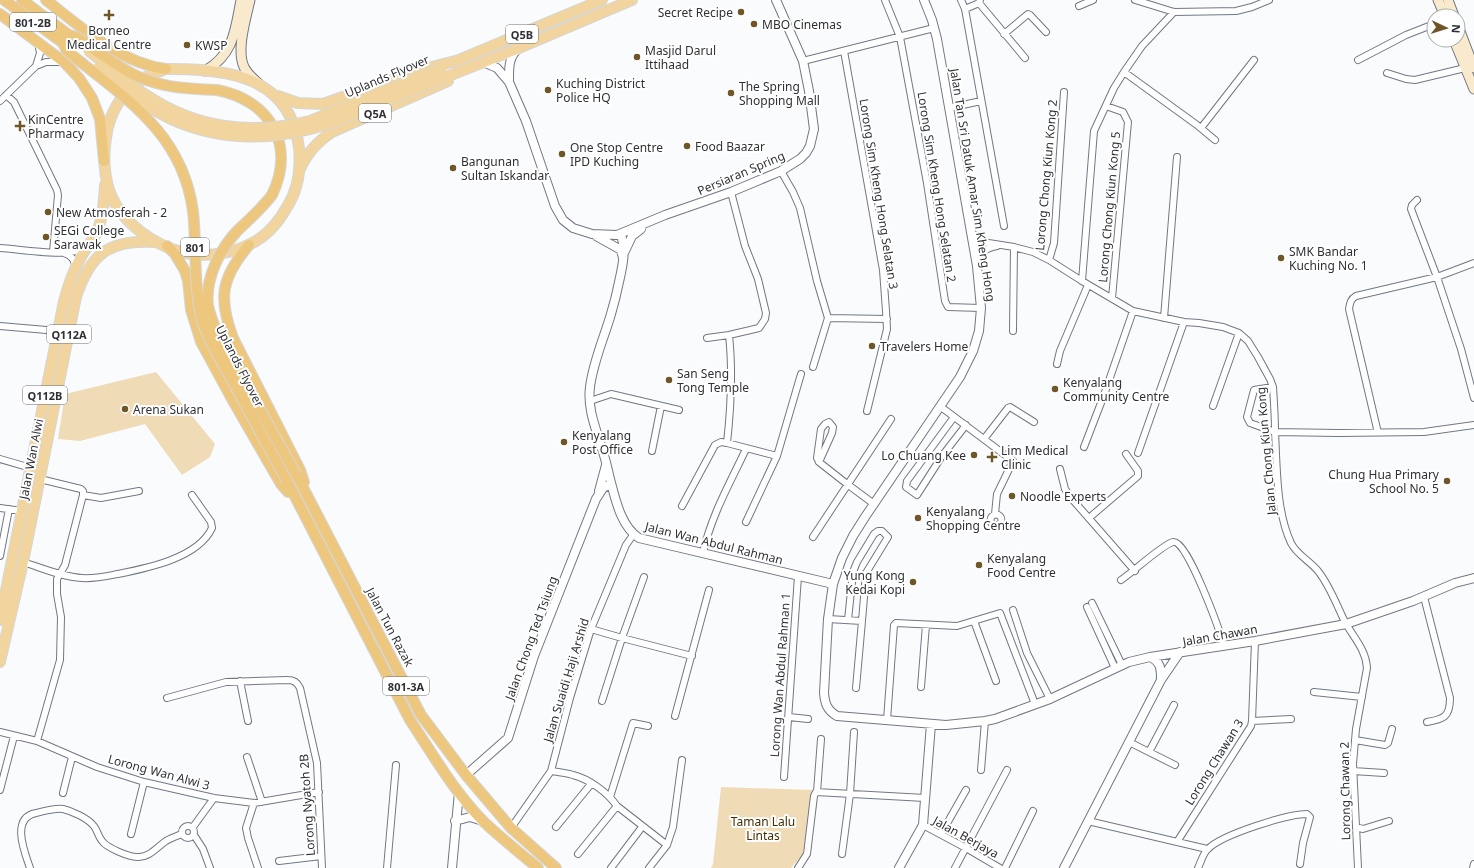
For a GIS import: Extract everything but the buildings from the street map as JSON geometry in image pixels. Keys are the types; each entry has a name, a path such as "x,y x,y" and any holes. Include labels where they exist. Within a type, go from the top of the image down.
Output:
{"highway":[{"name":"801-2B","path":"4,0 66,39"},
{"path":"22,0 66,39"},
{"path":"46,0 83,29 119,53 144,65 166,69"},
{"path":"0,14 64,62 79,78 92,98 100,119 104,161"},
{"name":"Uplands Flyover","path":"287,481 214,347 203,321 197,283 193,210 183,173 174,154 164,137 152,122 67,51 66,39 77,37 129,72 152,82 187,89 231,92 252,104 268,119 276,132 281,154 281,164 277,184 272,195 258,212 238,231 222,250 211,274 208,291 208,304 212,320 219,337 297,476"},
{"path":"249,245 240,255 227,277 224,309 233,338 300,470 309,500"},
{"path":"167,246 175,254 185,271 188,281 191,310 201,342 281,484 298,502"},
{"name":"Jalan Tun Razak","path":"297,476 421,715 466,775 511,828 556,868"},
{"name":"Jalan Tun Razak","path":"287,481 410,720 459,792 484,822 538,868"}],"main road":[{"path":"205,71 219,62 229,48 241,0"},
{"path":"250,0 242,43 244,67 259,84 285,106 296,131 299,151 299,170 296,187 290,202 280,219 270,230 249,245 220,254 186,253 157,242 133,226 120,210 111,195 106,177 104,161 107,129 112,113 120,99 131,86 144,78 166,69 227,72 259,84"},
{"name":"Q5B","path":"272,94 298,103 322,104 420,70 460,60 602,0"},
{"name":"Q5A","path":"299,170 313,147 321,139 332,132 448,81 464,70 632,0"},
{"name":"Uplands Flyover","path":"66,39 139,100 168,117 196,128 242,137 263,137 313,129 330,123 444,72"},
{"path":"1458,48 1469,68"},
{"path":"1464,48 1474,89"},
{"name":"Q5B","path":"444,72 460,60"},
{"name":"Q5A","path":"444,72 464,70"},
{"name":"Jalan Wan Alwi","path":"0,620 64,301 81,256 90,245 101,220 106,177"},
{"name":"Jalan Wan Alwi","path":"0,662 23,562 76,296 86,272 100,254 119,244 136,241 157,242"}],"street":[{"name":"Persiaran Spring","path":"621,234 665,215 731,192 782,171 803,156 810,146 814,129 803,61 776,0"},
{"path":"885,0 900,37"},
{"name":"Jalan Tan Sri Datuk Amar Sim Kheng Hong","path":"924,0 934,28 977,266 981,308 979,331 973,351 960,378 853,536 842,558 833,584 828,619 824,702 826,707 837,716 946,725 985,721 995,719 1050,699 1086,683 1118,666 1150,657 1180,652"},
{"path":"961,0 965,9 1004,226"},
{"path":"1079,6 1093,0"},
{"path":"1135,0 1174,12 1236,11 1252,7 1269,0"},
{"path":"965,9 979,1 1004,34 1025,58"},
{"path":"1082,281 1094,131 1114,88 1124,72 1142,46 1174,12"},
{"path":"1004,34 1028,14 1046,32"},
{"path":"1358,60 1406,35 1426,27"},
{"path":"803,61 934,28"},
{"name":"Lorong Sim Kheng Hong Selatan 2","path":"900,37 927,182 945,301 948,307 981,308"},
{"path":"36,66 40,53 38,42"},
{"path":"509,82 509,66 511,58 514,52 519,48"},
{"name":"Lorong Sim Kheng Hong Selatan 3","path":"844,51 883,270 887,319 887,329 868,411"},
{"path":"1201,128 1254,60"},
{"path":"0,101 36,66 51,61 64,62"},
{"path":"483,62 497,68 509,82 526,120 556,206 560,215 568,225 592,234 610,236 621,234"},
{"path":"1387,73 1406,79 1415,80 1469,68"},
{"path":"1124,72 1201,128 1215,140"},
{"name":"Lorong Chong Kiun Kong 2","path":"1049,260 1054,242 1064,92"},
{"path":"6,95 14,102 57,190 58,195 53,252"},
{"path":"949,108 981,102"},
{"name":"Lorong Chong Kiun Kong 5","path":"1106,106 1122,112 1128,122 1112,298"},
{"path":"1164,318 1176,157"},
{"path":"782,171 800,208 817,281 828,318 813,367"},
{"path":"707,338 729,335 759,328 765,319 766,313 758,279 744,246 731,192"},
{"path":"1417,200 1412,205 1411,209 1437,277 1461,349 1474,398"},
{"path":"624,255 632,236 650,222"},
{"name":"Jalan Chong Kiun Kong","path":"970,230 976,238 982,242 1014,247 1033,252 1049,260 1133,311 1184,322 1223,327 1239,333 1248,341 1267,373 1273,387 1278,482 1286,530 1292,544 1299,554 1318,571 1325,581 1346,624"},
{"path":"592,234 621,250 624,255"},
{"name":"Jalan Wan Abdul Rahman","path":"621,234 624,255 611,314 591,376 590,401 593,423 623,518 633,534 639,538 833,584"},
{"path":"0,248 63,253 81,250 90,245"},
{"name":"Jalan Chong Kiun Kong","path":"977,266 982,252 989,248 1001,245"},
{"path":"1013,331 1014,247"},
{"path":"63,253 72,258 75,265 74,272"},
{"path":"1378,433 1349,309 1350,303 1356,296 1437,277 1474,263"},
{"path":"1057,364 1060,351 1088,285"},
{"path":"1084,447 1133,311"},
{"path":"828,318 887,319"},
{"path":"1138,453 1184,322"},
{"path":"0,326 58,331"},
{"path":"1213,406 1239,333"},
{"path":"728,443 732,399 732,362 729,335"},
{"path":"746,522 777,456 801,374"},
{"path":"1273,387 1254,390 1247,417 1250,423 1275,432 1424,432 1474,425"},
{"path":"590,401 611,394 679,410"},
{"path":"652,451 661,406"},
{"path":"941,407 1013,462 997,494 995,514"},
{"path":"984,440 1010,407 1034,422"},
{"path":"954,417 908,480 906,487 917,495 942,456 966,425"},
{"path":"813,537 891,419"},
{"path":"819,462 832,433 833,427 829,422 824,424 821,429 817,458 819,462 874,504"},
{"path":"682,506 715,445 721,442 728,443 777,456"},
{"path":"703,553 714,516 746,449"},
{"path":"1089,518 1138,476 1138,471 1126,454"},
{"path":"0,459 31,468"},
{"name":"Jalan Chong Ted Tsiung","path":"466,775 508,738 534,656 599,494 606,464"},
{"path":"1060,469 1067,493 1135,571"},
{"path":"37,741 60,660 61,618 56,583 65,565 83,495 83,491 81,489 40,479"},
{"path":"599,494 612,487"},
{"path":"83,495 101,498 139,491"},
{"path":"23,562 84,579 143,569 173,559 191,550 203,540 212,528 211,522 192,495"},
{"path":"0,508 22,511"},
{"path":"0,556 9,509"},
{"path":"848,620 854,567 874,534 878,531 882,531 888,535 888,537 866,574 856,688"},
{"name":"Jalan Suaidi Haji Arshid","path":"511,828 551,771 570,698 591,629 626,545 633,534"},
{"path":"1121,580 1135,571 1161,548 1173,542 1177,542 1180,544 1193,565 1213,612 1224,646"},
{"name":"Lorong Wan Abdul Rahman 1","path":"784,777 798,576"},
{"path":"602,701 622,638 644,577"},
{"name":"Jalan Chawan","path":"1064,868 1161,680 1180,652 1255,641 1346,624 1424,597 1435,590 1455,582 1474,578"},
{"path":"675,716 709,590"},
{"path":"1424,597 1450,698 1450,708 1446,715 1440,720 1427,722"},
{"path":"1090,605 1118,666"},
{"path":"1013,610 1027,653 1050,699"},
{"path":"887,720 894,625 899,623 957,626 1000,613 1035,704"},
{"path":"828,619 862,621"},
{"path":"974,621 996,681"},
{"name":"Lorong Chawan 2","path":"1346,624 1362,648 1368,668 1356,729 1353,771 1358,868"},
{"path":"921,687 926,625"},
{"path":"591,629 692,656"},
{"name":"Lorong Chawan 3","path":"1177,842 1252,721 1255,641"},
{"path":"1150,657 1156,660 1159,665 1161,670 1161,680"},
{"name":"Lorong Nyatoh 2B","path":"240,681 293,680 300,688 317,763 322,868"},
{"path":"167,698 226,682 240,681 248,721"},
{"path":"1314,692 1362,697"},
{"path":"1149,752 1174,705"},
{"path":"789,717 808,718"},
{"path":"1252,721 1290,720"},
{"path":"981,770 985,721"},
{"path":"610,797 633,723 648,726"},
{"path":"899,868 922,825 931,724"},
{"path":"1355,740 1385,745 1388,743 1392,729"},
{"name":"Lorong Wan Alwi 3","path":"0,732 37,741 97,767 144,782 214,798 254,803 319,792"},
{"path":"842,854 850,794 854,732"},
{"path":"0,790 14,736"},
{"path":"798,868 807,854 814,796 817,792 821,739"},
{"path":"1129,742 1175,765"},
{"path":"63,793 72,757"},
{"path":"247,757 262,802"},
{"path":"649,868 667,845 673,827 682,760"},
{"path":"387,868 396,765"},
{"path":"955,868 1007,770"},
{"path":"551,771 582,778 610,797 617,806 667,845"},
{"path":"1353,771 1384,773"},
{"path":"131,834 144,782"},
{"path":"556,827 591,784"},
{"path":"941,834 966,790"},
{"path":"452,868 455,821 459,792"},
{"path":"817,792 924,798"},
{"path":"193,827 214,798"},
{"path":"254,803 246,828 258,868"},
{"path":"578,854 617,806"},
{"path":"30,868 22,843 21,831 24,820 30,815 64,809 93,825 102,841 122,853 139,857 150,854 167,840 182,834"},
{"path":"1005,868 1033,811"},
{"path":"1198,868 1207,849 1220,839 1240,831 1299,814 1307,814 1310,817 1303,843 1300,864"},
{"path":"455,821 470,817 484,822"},
{"path":"1088,821 1207,849"},
{"path":"1356,827 1363,829 1389,821"},
{"path":"182,834 185,826 190,825 193,827"},
{"name":"Jalan Berjaya","path":"922,825 941,834 1000,868"},
{"path":"193,827 195,832 194,835 202,846 210,868"},
{"path":"611,868 642,827"},
{"path":"182,834 189,838 194,835"},
{"path":"279,861 321,856"},
{"path":"1473,868 1474,864"}],"green space":[{"name":"Arena Sukan","path":"156,372 215,444 210,457 182,475 145,424 80,441 58,439 65,394"},
{"name":"Taman Lalu Lintas","path":"721,787 812,790 803,854 791,868 711,868 713,864"}],"place":[{"name":"Secret Recipe","path":"741,12"},
{"name":"Borneo Medical Centre","path":"109,15"},
{"name":"MBO Cinemas","path":"754,24"},
{"name":"KWSP","path":"187,45"},
{"name":"Masjid Darul Ittihaad","path":"637,57"},
{"name":"Kuching District Police HQ","path":"548,90"},
{"name":"The Spring Shopping Mall","path":"731,93"},
{"name":"KinCentre Pharmacy","path":"20,126"},
{"name":"Food Baazar","path":"687,146"},
{"name":"One Stop Centre IPD Kuching","path":"562,154"},
{"name":"Bangunan Sultan Iskandar","path":"453,168"},
{"name":"New Atmosferah - 2","path":"48,212"},
{"name":"SEGi College Sarawak","path":"46,237"},
{"name":"SMK Bandar Kuching No. 1","path":"1281,258"},
{"name":"Travelers Home","path":"872,346"},
{"name":"San Seng Tong Temple","path":"669,380"},
{"name":"Kenyalang Community Centre","path":"1055,389"},
{"name":"Arena Sukan","path":"125,409"},
{"name":"Kenyalang Post Office","path":"564,442"},
{"name":"Lo Chuang Kee","path":"974,455"},
{"name":"Lim Medical Clinic","path":"992,457"},
{"name":"Chung Hua Primary School No. 5","path":"1447,481"},
{"name":"Noodle Experts","path":"1012,496"},
{"name":"Kenyalang Shopping Centre","path":"918,518"},
{"name":"Kenyalang Food Centre","path":"979,565"},
{"name":"Yung Kong Kedai Kopi","path":"913,582"}]}
